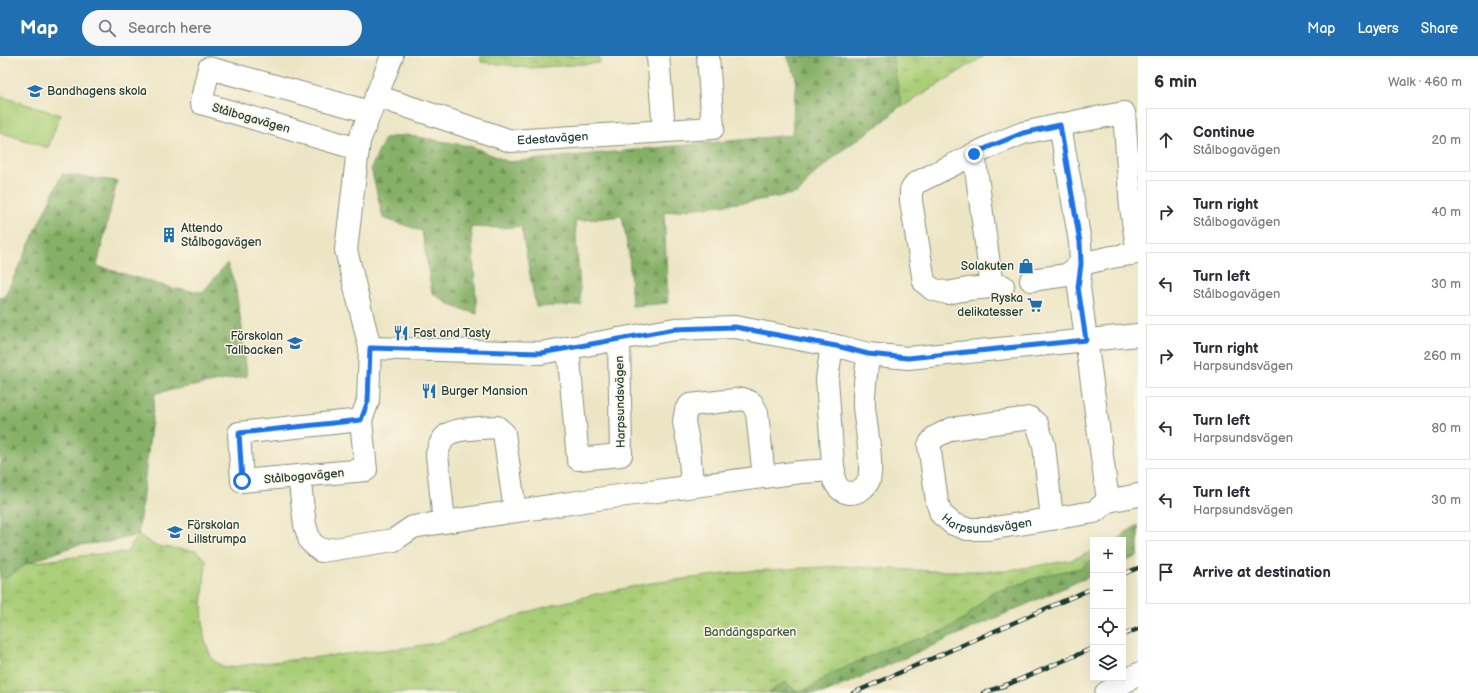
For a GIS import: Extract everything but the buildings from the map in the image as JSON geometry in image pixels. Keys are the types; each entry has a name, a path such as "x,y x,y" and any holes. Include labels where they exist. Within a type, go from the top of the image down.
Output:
{"street":[{"name":"Stålbogavägen","path":"361,420 239,433 242,481 366,470 361,420 368,401 370,348 346,250 359,141 392,56"},
{"path":"658,56 664,130"},
{"name":"Edestavägen","path":"373,104 511,141 713,128 708,56"},
{"name":"Stålbogavägen","path":"358,149 201,103 209,68 373,104"},
{"path":"974,154 997,287 968,289 947,293 932,289 924,282 911,201 911,190 916,183 974,154 991,146 1023,133 1124,113 1131,123 1131,208 1138,253 1081,264 1067,275 1031,280"},
{"path":"1060,125 1080,242 1081,264 1078,287 1108,501"},
{"name":"Harpsundsvägen","path":"370,348 541,353 675,329 735,327 832,345 868,354 908,358 1086,340 1137,341"},
{"name":"Harpsundsvägen","path":"568,348 578,459 621,455 618,339"},
{"path":"832,345 827,379 834,480 838,488 844,492 854,493 864,488 868,481 870,466 864,404 868,354"},
{"path":"692,486 684,422 686,410 690,405 744,400 752,403 756,413 764,477"},
{"name":"Harpsundsvägen","path":"1052,519 1044,445 1037,424 1030,418 951,429 935,437 929,445 937,502 941,514 953,524 967,529 988,529 1052,519 1094,512 1108,501 1138,495"},
{"path":"444,522 437,454 440,444 448,434 462,430 497,427 504,433 515,511"},
{"path":"299,476 305,525 310,541 321,551 394,540 413,527 444,522 692,486 801,472 834,470"},
{"path":"1106,693 1138,674"}],"green space":[{"path":"481,56 599,56 600,63 529,68 481,62"},
{"path":"787,56 902,56 908,99 885,120 844,149 812,176 798,193 754,201 664,212 668,303 632,306 629,254 622,216 575,221 581,305 536,307 521,226 503,228 471,227 477,314 452,306 432,293 422,231 383,218 371,168 385,138 406,135 470,146 509,162 792,135 796,77"},
{"path":"892,56 984,56 902,107"},
{"path":"0,96 60,115 48,148 0,132"},
{"path":"62,174 117,181 97,266 175,289 203,292 227,263 235,285 242,328 247,376 155,393 138,535 108,542 77,545 28,563 5,579 0,576 0,297 4,298"},
{"path":"1138,525 1138,556 1126,561 1126,537 1121,537"},
{"name":"Bandängsparken","path":"138,535 156,546 196,551 206,560 202,606 204,638 212,659 225,668 436,643 534,610 596,594 651,583 749,571 841,566 933,571 1004,571 1072,560 1090,552 1090,562 1080,568 1045,575 992,592 966,617 945,630 888,648 830,674 812,687 797,692 785,682 768,693 0,693 0,576 5,579 28,563 98,554 126,553"},
{"path":"1090,562 1090,576 825,693 768,693 785,682 797,692 810,688 830,674 888,648 945,630 966,617 992,592 1045,575 1080,568"}],"railway":[{"path":"1126,573 1138,568"},
{"path":"853,693 1090,589"},
{"path":"1126,634 1138,629"},
{"path":"983,693 1009,684 1090,649"}],"place":[{"name":"Bandhagens skola","path":"35,91"},
{"name":"Attendo Stålbogavägen","path":"169,235"},
{"name":"Solakuten","path":"1026,266"},
{"name":"Ryska delikatesser","path":"1035,305"},
{"name":"Fast and Tasty","path":"401,333"},
{"name":"Förskolan Tallbacken","path":"295,343"},
{"name":"Burger Mansion","path":"429,391"},
{"name":"Förskolan Lillstrumpa","path":"175,532"}],"route":[{"path":"242,481 239,433 361,420 368,401 370,348 541,353 675,329 735,327 841,347 868,354 908,358 1086,340 1078,287 1081,264 1080,242 1060,125 1023,133 974,154"}]}
